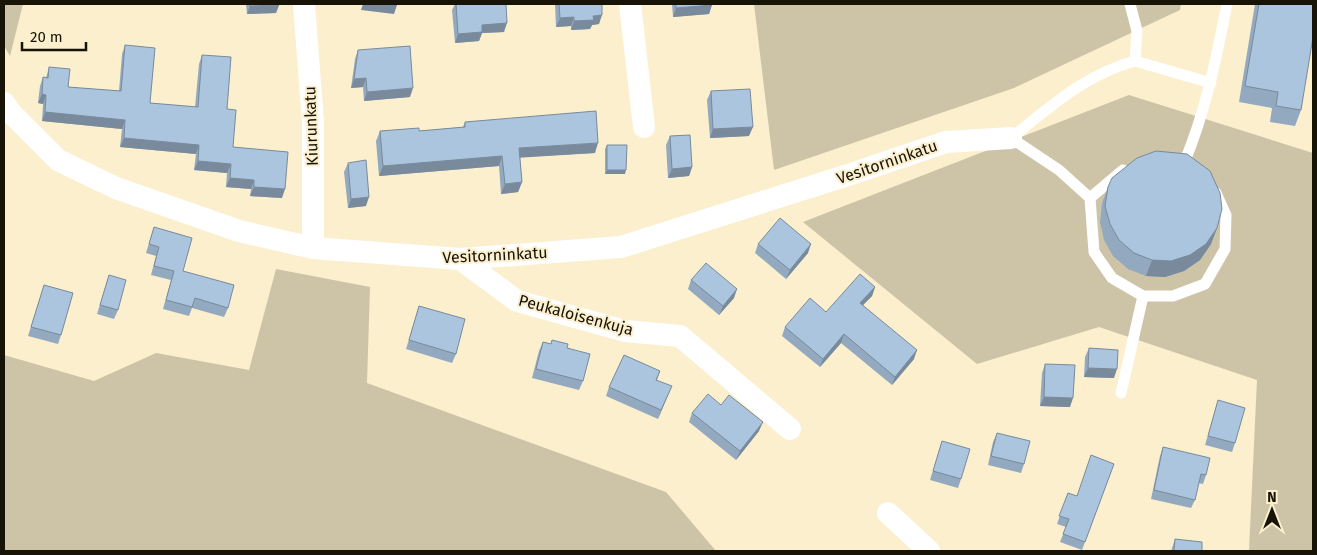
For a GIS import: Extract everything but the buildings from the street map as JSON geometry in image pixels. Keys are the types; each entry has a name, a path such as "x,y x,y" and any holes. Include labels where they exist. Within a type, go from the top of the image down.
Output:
{"street":[{"name":"Kiurunkatu","path":"304,4 313,122 313,248"},
{"path":"630,4 644,127"},
{"name":"Vesitorninkatu","path":"4,103 11,113 58,160 116,188 239,231 313,248 460,259 621,247 946,142 1011,138"},
{"name":"Peukaloisenkuja","path":"460,259 518,301 625,331 680,336 790,430"},
{"path":"888,513 929,551"}],"lane":[{"path":"1130,4 1137,31 1135,61"},
{"path":"1184,164 1199,127 1211,83 1227,4"},
{"path":"1210,182 1226,215 1225,250 1204,284 1173,296 1143,296 1112,278 1094,252 1090,198 1059,170 1011,138 1073,89 1112,67 1135,61 1211,83"},
{"path":"1090,198 1126,167 1134,164"},
{"path":"1121,393 1143,296"}],"shaded area":[{"path":"4,4 23,4 10,56 4,46"},
{"path":"754,4 1181,4 1180,10 1014,88 774,170"},
{"path":"1129,95 1313,153 1313,551 1249,551 1257,380 1099,327 977,364 803,222"},
{"path":"276,269 370,287 367,383 666,492 716,551 4,551 4,355 94,381 156,353 249,370"}]}
